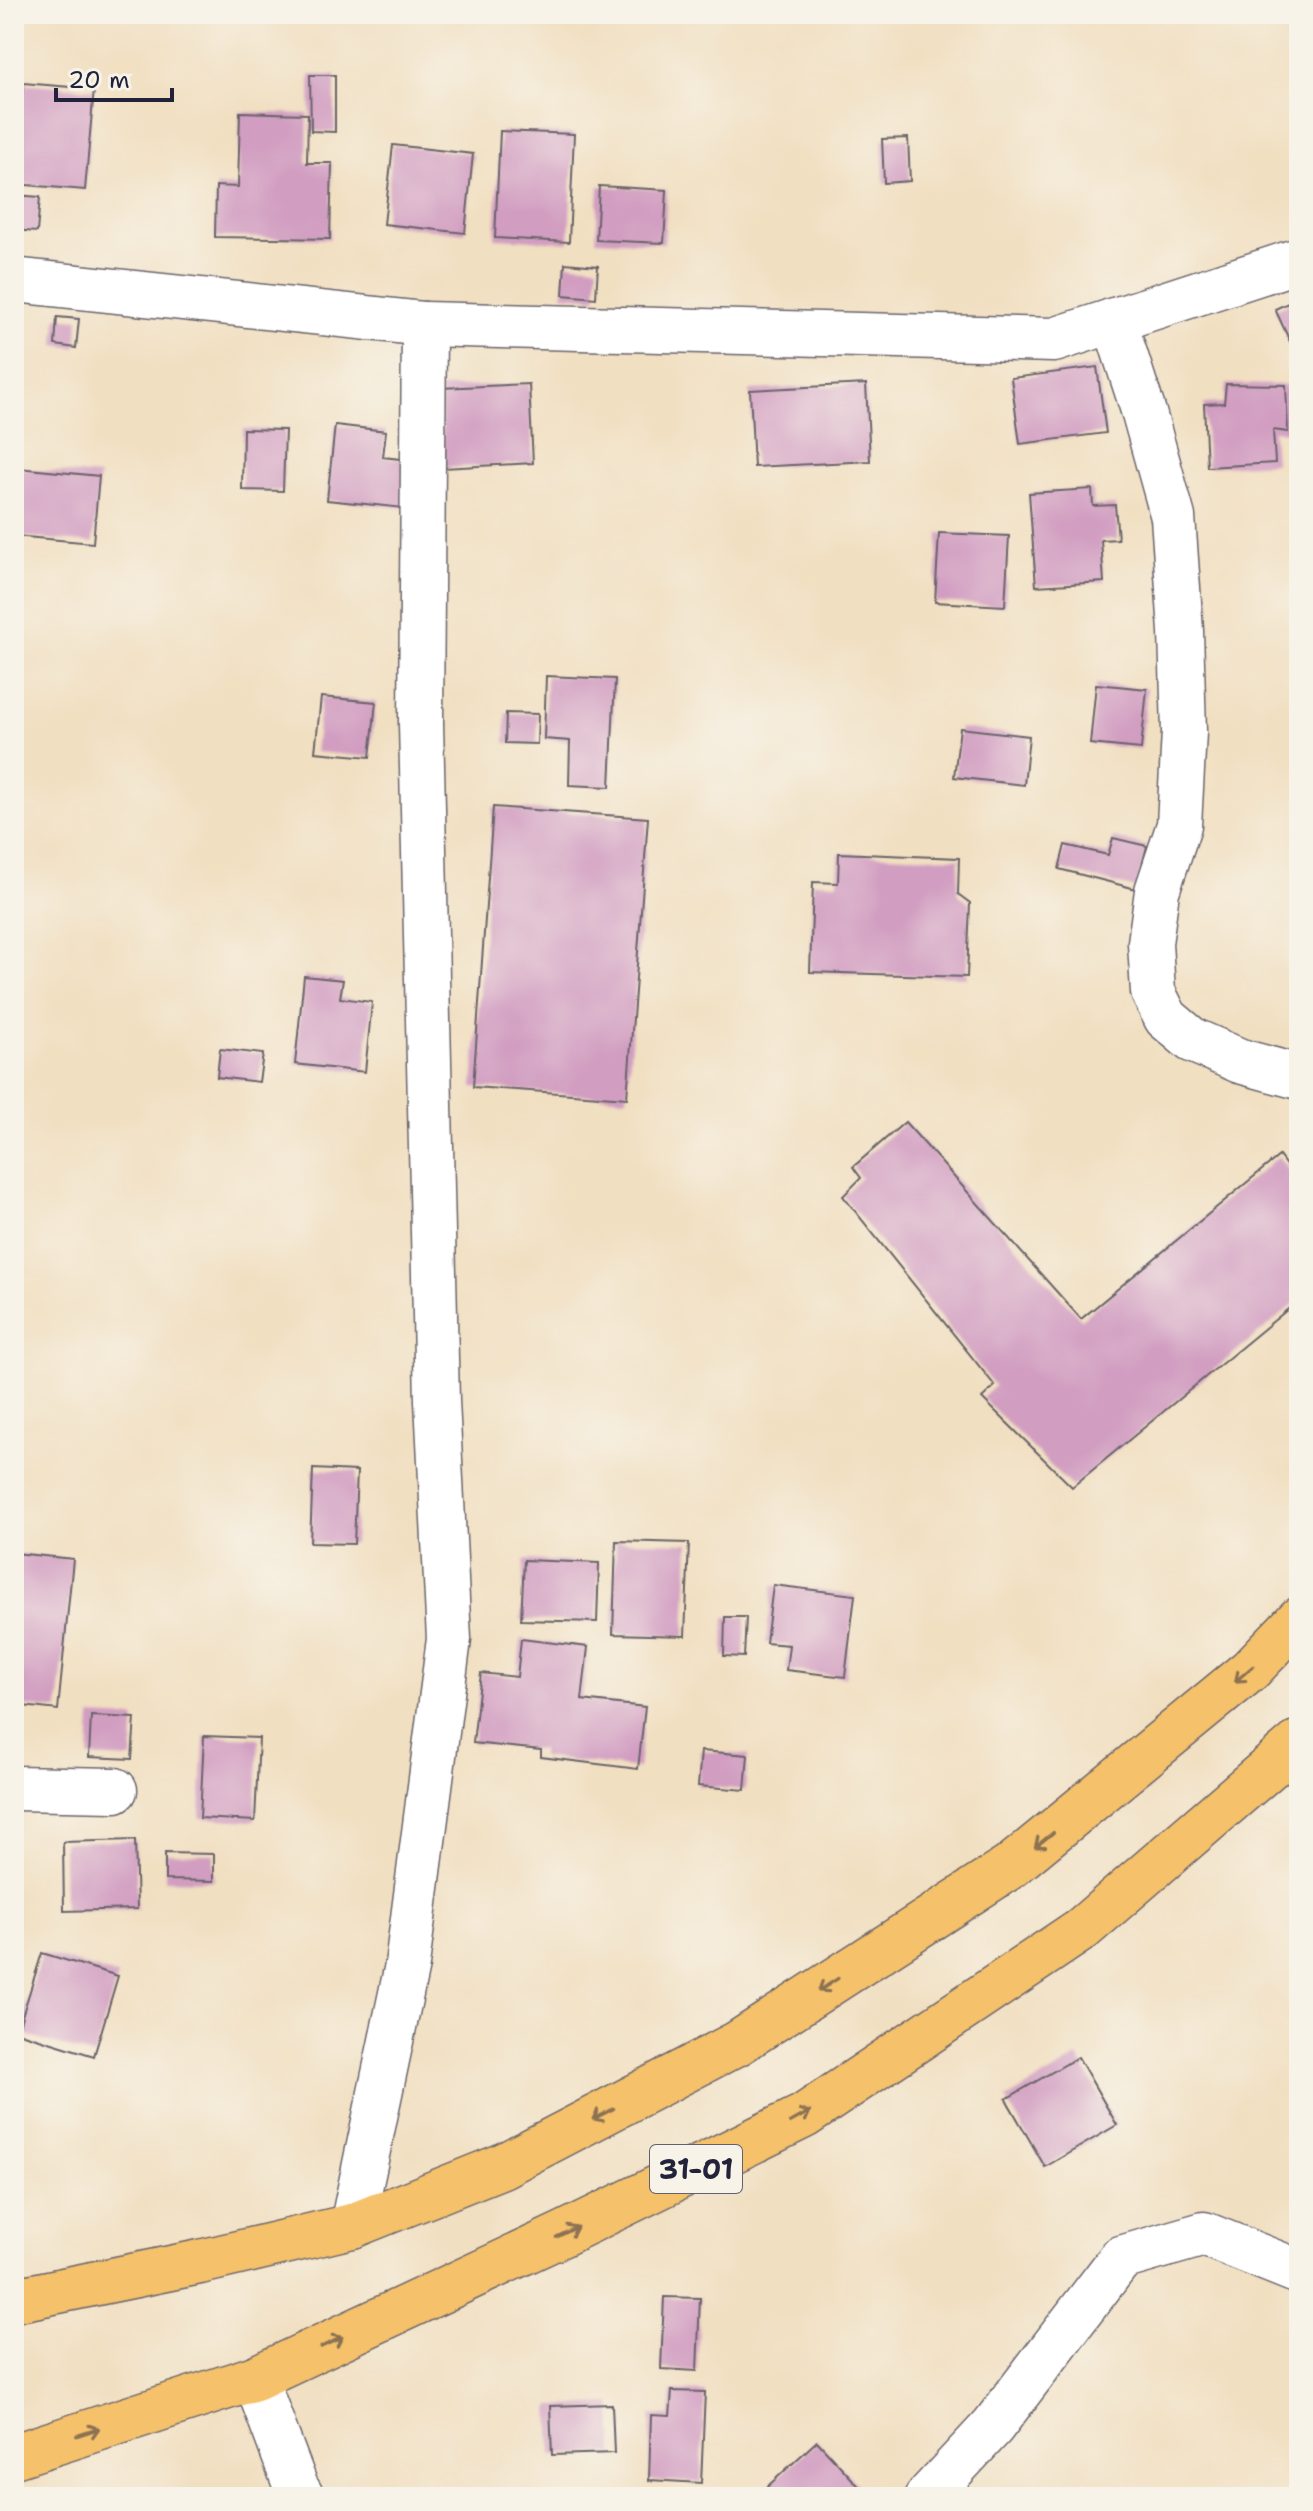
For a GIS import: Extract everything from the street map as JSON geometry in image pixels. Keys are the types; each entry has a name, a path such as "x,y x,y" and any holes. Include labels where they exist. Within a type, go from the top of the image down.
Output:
{"highway":[{"path":"14,2300 200,2262 352,2226 502,2166 738,2043 1010,1867 1250,1670 1299,1619"},
{"name":"31-01","path":"14,2456 255,2378 563,2234 804,2116 1082,1929 1299,1742"}],"street":[{"path":"14,280 424,324 1054,340 1299,260"},
{"path":"1114,320 1173,517 1181,631 1184,732 1179,825 1157,891 1150,943 1153,992 1166,1018 1192,1040 1240,1061 1299,1077"},
{"path":"352,2226 407,1965 449,1639 437,1401 421,724 424,324"},
{"path":"14,1788 115,1790"},
{"path":"927,2497 993,2426 1121,2258 1204,2234 1299,2272"},
{"path":"255,2378 302,2497"}],"building":[{"path":"310,75 335,75 335,132 311,131"},
{"path":"23,83 94,89 85,190 15,184"},
{"path":"240,112 308,114 307,163 332,163 330,239 215,237 216,186 238,187"},
{"path":"500,131 574,134 569,242 495,238"},
{"path":"908,138 910,181 884,183 882,139"},
{"path":"393,145 473,154 465,233 384,224"},
{"path":"599,186 667,190 664,243 596,240"},
{"path":"14,195 40,197 37,232 14,230"},
{"path":"565,263 598,266 596,298 563,295"},
{"path":"1299,298 1299,361 1275,309"},
{"path":"57,317 79,319 76,348 55,345"},
{"path":"1097,367 1106,433 1020,444 1011,378"},
{"path":"529,384 533,463 444,468 440,388"},
{"path":"866,384 870,461 754,467 750,390"},
{"path":"1226,384 1286,385 1288,432 1273,430 1275,463 1207,467 1204,404 1224,403"},
{"path":"335,425 386,431 383,457 409,460 404,508 327,500"},
{"path":"243,429 285,430 283,491 242,490"},
{"path":"18,468 99,476 93,543 14,536"},
{"path":"1092,489 1093,506 1115,505 1118,539 1101,540 1104,582 1036,586 1029,493"},
{"path":"939,533 1009,536 1005,606 935,602"},
{"path":"546,676 615,679 610,787 569,785 570,741 544,739"},
{"path":"1096,684 1147,689 1141,749 1090,744"},
{"path":"321,697 376,702 370,757 315,752"},
{"path":"506,713 538,714 537,744 505,743"},
{"path":"960,728 1029,736 1024,785 954,777"},
{"path":"493,807 648,818 627,1098 473,1087"},
{"path":"1113,838 1147,846 1136,889 1059,869 1065,845 1108,855"},
{"path":"839,853 959,858 958,894 970,903 967,977 810,972 813,882 838,883"},
{"path":"304,976 343,980 340,998 372,1002 365,1072 295,1064"},
{"path":"220,1049 263,1054 259,1082 217,1077"},
{"path":"905,1122 1081,1319 1279,1156 1299,1183 1299,1300 1072,1487 982,1398 995,1386 843,1196 861,1178 853,1167"},
{"path":"313,1469 357,1471 354,1544 310,1543"},
{"path":"616,1541 689,1543 685,1636 613,1634"},
{"path":"14,1553 73,1559 58,1710 14,1705"},
{"path":"524,1560 599,1563 597,1622 521,1620"},
{"path":"773,1585 855,1595 845,1677 786,1670 789,1645 766,1643"},
{"path":"725,1617 746,1617 744,1657 724,1656"},
{"path":"521,1639 588,1647 582,1700 645,1707 638,1769 541,1757 541,1750 473,1743 481,1673 517,1677"},
{"path":"91,1716 135,1718 132,1759 89,1757"},
{"path":"204,1736 259,1738 255,1821 200,1818"},
{"path":"701,1751 748,1755 745,1790 698,1786"},
{"path":"135,1840 137,1909 64,1911 63,1842"},
{"path":"165,1853 214,1854 214,1881 165,1880"},
{"path":"42,1953 118,1976 94,2056 17,2032"},
{"path":"1078,2057 1117,2125 1045,2167 1006,2099"},
{"path":"664,2297 700,2298 697,2371 661,2369"},
{"path":"672,2391 705,2392 701,2483 649,2480 651,2415 670,2416"},
{"path":"612,2404 614,2453 552,2455 550,2406"},
{"path":"817,2441 866,2494 863,2497 756,2497"},
{"path":"463,2492 487,2495 487,2497 463,2497"}]}
